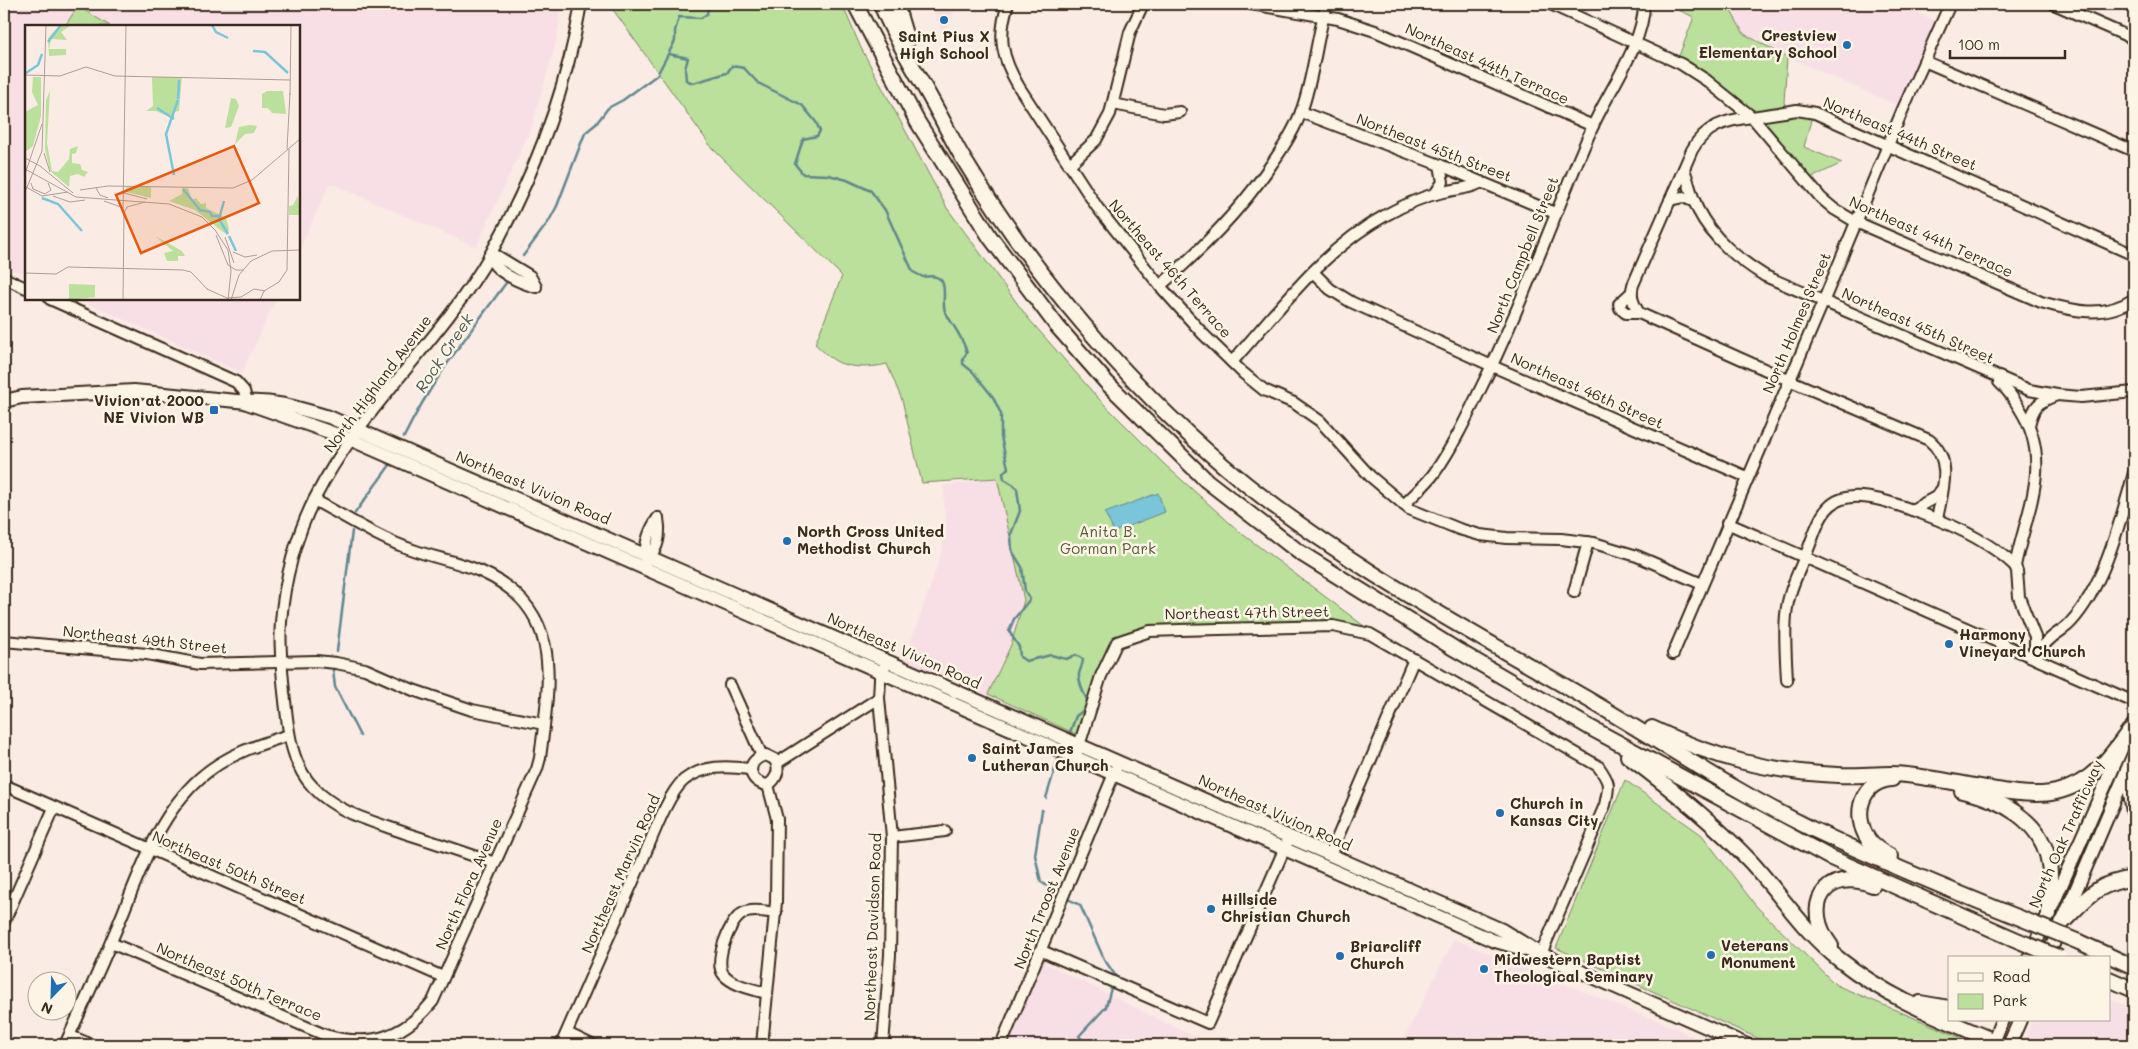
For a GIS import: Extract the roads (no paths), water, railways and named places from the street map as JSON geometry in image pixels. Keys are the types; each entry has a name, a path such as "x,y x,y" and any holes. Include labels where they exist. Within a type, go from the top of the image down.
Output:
{"highway":[{"path":"855,4 917,121 990,237 1057,326 1107,383 1206,481 1299,552 1454,649 1589,727 1829,857 2055,956"},
{"path":"881,4 965,162 1015,236 1064,300 1116,362 1165,412 1224,466 1262,496 1380,578 1620,718 1715,776 1810,828 1940,886 2110,956"},
{"path":"896,4 917,72"},
{"path":"1620,718 1649,727 1682,743 1743,763 1799,772 1837,775 1891,774 2030,794 2055,793 2086,780 2107,762 2132,728"},
{"path":"1589,727 1684,798 1708,819 1753,864 1811,934 1839,960 1862,977 1903,1002 1995,1044"},
{"path":"2134,773 2131,793 2134,812"},
{"path":"1940,886 1914,867 1887,854 1868,840 1861,825 1860,809 1865,794 1871,786 1890,779 1928,784 1973,793 2018,814 2036,831 2048,855 2050,874 2049,914"},
{"path":"2062,923 2095,890 2114,881 2134,878"},
{"path":"1914,895 1890,892 1858,880 1843,880 1827,888 1817,903 1817,919 1822,934 1832,947 1895,990 1918,1003 1948,1008"},
{"path":"2110,956 2134,967"},
{"path":"2110,979 2134,990"}],"main road":[{"name":"Northeast Vivion Road","path":"4,401 22,398 134,391 247,402 356,434 645,562 717,586 885,667"},
{"name":"Northeast Vivion Road","path":"645,562 699,593 885,667 1287,843 1492,940 1540,954 1747,1045"},
{"path":"699,593 717,586"},
{"name":"North Oak Trafficway","path":"2030,956 2132,728"},
{"name":"North Oak Trafficway","path":"2048,956 2134,754"},
{"name":"Northeast Vivion Road","path":"1287,843 1330,855 1502,930 1540,954"},
{"path":"1995,1044 2001,1022"},
{"path":"1995,1044 2009,1022"},
{"path":"2009,1045 2019,1022"}],"street":[{"name":"North Highland Avenue","path":"495,863 346,811 321,794 302,772 289,736 281,662 281,622 289,573 303,526 314,500 356,434 448,316 489,256 512,214 543,146 567,68 581,4"},
{"name":"Northeast 46th Terrace","path":"1008,4 1004,17 1002,41 1007,67 1069,165 1097,207 1160,286 1203,334 1264,390 1294,403 1320,421 1370,476 1409,509 1480,535 1588,542 1637,556 1702,584"},
{"path":"1069,165 1096,140 1104,127 1113,104 1130,32 1143,4"},
{"name":"Northeast 44th Terrace","path":"1251,4 1323,16 1375,31 1592,126"},
{"path":"1160,286 1202,249 1242,203 1286,144 1301,112 1327,4"},
{"path":"1550,4 1681,64 1706,80 1752,117"},
{"name":"North Campbell Street","path":"1404,505 1434,473 1492,366 1523,298 1555,213 1592,126 1636,42 1643,18 1644,4"},
{"name":"North Holmes Street","path":"1672,654 1790,380 1888,144 1950,4"},
{"path":"2054,4 2134,39"},
{"path":"1924,61 2134,151"},
{"path":"1113,104 1164,114 1180,112"},
{"name":"Northeast 44th Street","path":"1790,380 1639,313 1632,298 1670,200 1697,141 1717,124 1797,110 1815,113 2134,255"},
{"name":"Northeast 45th Street","path":"1301,112 1440,165 1555,213"},
{"name":"Northeast 44th Terrace","path":"1752,117 1821,198 1834,209 1856,222 2041,302 2066,309 2101,312 2116,308 2134,299"},
{"path":"1435,194 1443,182 1440,165"},
{"name":"Northeast 45th Street","path":"1684,169 1695,202 1705,222 1718,239 1737,257 1765,276 2029,390 2057,396 2081,397 2133,394"},
{"path":"1232,362 1313,272 1329,256 1364,228 1409,204 1435,194 1469,188 1480,183"},
{"path":"1670,200 1683,196 1695,202"},
{"name":"Northeast 46th Street","path":"1313,272 1330,288 1350,302 1747,477"},
{"path":"4,278 25,288"},
{"path":"52,300 236,382 244,392 247,402"},
{"path":"1993,376 2007,389 2029,425 2036,450 2037,480 2019,544 2015,566 2019,597 2035,637 2035,657"},
{"path":"1790,380 1928,440 1940,452 1944,461 1945,472 1937,519"},
{"path":"2029,425 2032,413 2040,401 2057,396"},
{"path":"2035,657 2047,642 2071,623 2089,596 2102,570 2117,530 2134,473"},
{"path":"1912,510 1936,497 1943,488"},
{"path":"1787,680 1786,614 1792,585 1822,517 1834,502 1856,496 1864,496 1912,510 1937,519 1996,550 2015,566"},
{"name":"North Flora Avenue","path":"314,500 391,541 471,568 496,580 526,606 540,628 547,652 548,687 537,769 442,977 433,1001 420,1017 392,1035 356,1043"},
{"path":"1727,523 2134,702"},
{"path":"1574,592 1588,542"},
{"path":"1996,550 2019,544"},
{"name":"Northeast 47th Street","path":"1078,751 1102,676 1117,642 1150,631 1333,626 1370,634 1598,766 1608,781 1604,805 1540,954"},
{"path":"2035,637 2047,642"},
{"name":"Northeast 49th Street","path":"4,642 147,654 200,664 316,661 349,665 373,672 430,696 472,710 544,724"},
{"path":"1330,855 1414,659"},
{"name":"Northeast Davidson Road","path":"883,1045 890,955 892,836 879,698 885,667"},
{"path":"730,685 762,756"},
{"path":"777,763 769,756 762,756 753,761 750,769 751,775 762,785 768,785 775,778 777,763 879,698"},
{"path":"65,1045 111,943 149,851 162,824 174,807 200,778 227,759 241,751 289,736"},
{"name":"Northeast Marvin Road","path":"561,1045 657,827 680,784 692,775 711,768 731,766 750,769"},
{"name":"North Troost Avenue","path":"1002,1045 1116,768"},
{"name":"Northeast 50th Street","path":"4,785 149,851 442,977"},
{"path":"762,1045 776,913 777,819 768,785"},
{"path":"4,922 54,808"},
{"path":"892,836 945,831"},
{"path":"1042,951 1208,1023 1287,843"},
{"path":"766,994 727,978 720,970 719,959 730,928 742,913 748,911 776,913"},
{"name":"Northeast 50th Terrace","path":"111,943 325,1035 356,1043"},
{"path":"567,1033 592,1045"},
{"path":"70,1036 92,1045"}],"water":[{"path":"1158,493 1165,512 1114,532 1105,513"}],"waterway":[{"name":"Rock Creek","path":"523,256 549,221 557,206 585,133 596,124 608,108 623,100 657,75 675,41 675,31 679,17 701,18 707,14 708,7 706,4"},
{"path":"669,54 688,58 685,69 686,80 693,83 727,73 732,66 744,68 758,83 802,105 816,122 820,131 817,136 803,139 795,164 803,174 829,175 847,180 871,191 885,210 913,272 923,277 933,276 939,278 942,282 945,311 960,336 967,353 963,358 963,364 973,372 993,397 1001,414 1001,437 1008,468 1003,473 1004,479 1017,489 1020,511 1011,534 1012,551 1022,567 1025,591 1030,599 1014,619 1009,631 1019,647 1020,657 1026,661 1051,655 1066,659 1076,655 1083,659 1079,681 1088,702 1084,710 1076,716 1069,735"},
{"name":"Rock Creek","path":"404,437 438,377 506,283"},
{"name":"Rock Creek","path":"355,513 390,465"},
{"name":"Rock Creek","path":"337,651 352,531"},
{"name":"Rock Creek","path":"333,670 335,687 360,736"},
{"path":"1046,798 1059,756"},
{"path":"1042,810 1035,855 1041,882 1061,895"},
{"path":"1066,898 1080,905 1104,959 1115,975"},
{"path":"1087,1045 1079,1036 1106,1007 1111,988"}],"place":[{"name":"Saint Pius X High School","path":"944,20"},
{"name":"Crestview Elementary School","path":"1847,45"},
{"name":"Vivion at 2000 NE Vivion WB","path":"214,410"},
{"name":"North Cross United Methodist Church","path":"787,541"},
{"name":"Harmony Vineyard Church","path":"1949,644"},
{"name":"Saint James Lutheran Church","path":"972,758"},
{"name":"Church in Kansas City","path":"1500,813"},
{"name":"Hillside Christian Church","path":"1211,909"},
{"name":"Veterans Monument","path":"1711,955"},
{"name":"Briarcliff Church","path":"1340,956"},
{"name":"Midwestern Baptist Theological Seminary","path":"1484,969"}],"park label":[{"name":"Anita B. Gorman Park","path":"1108,540"}]}
